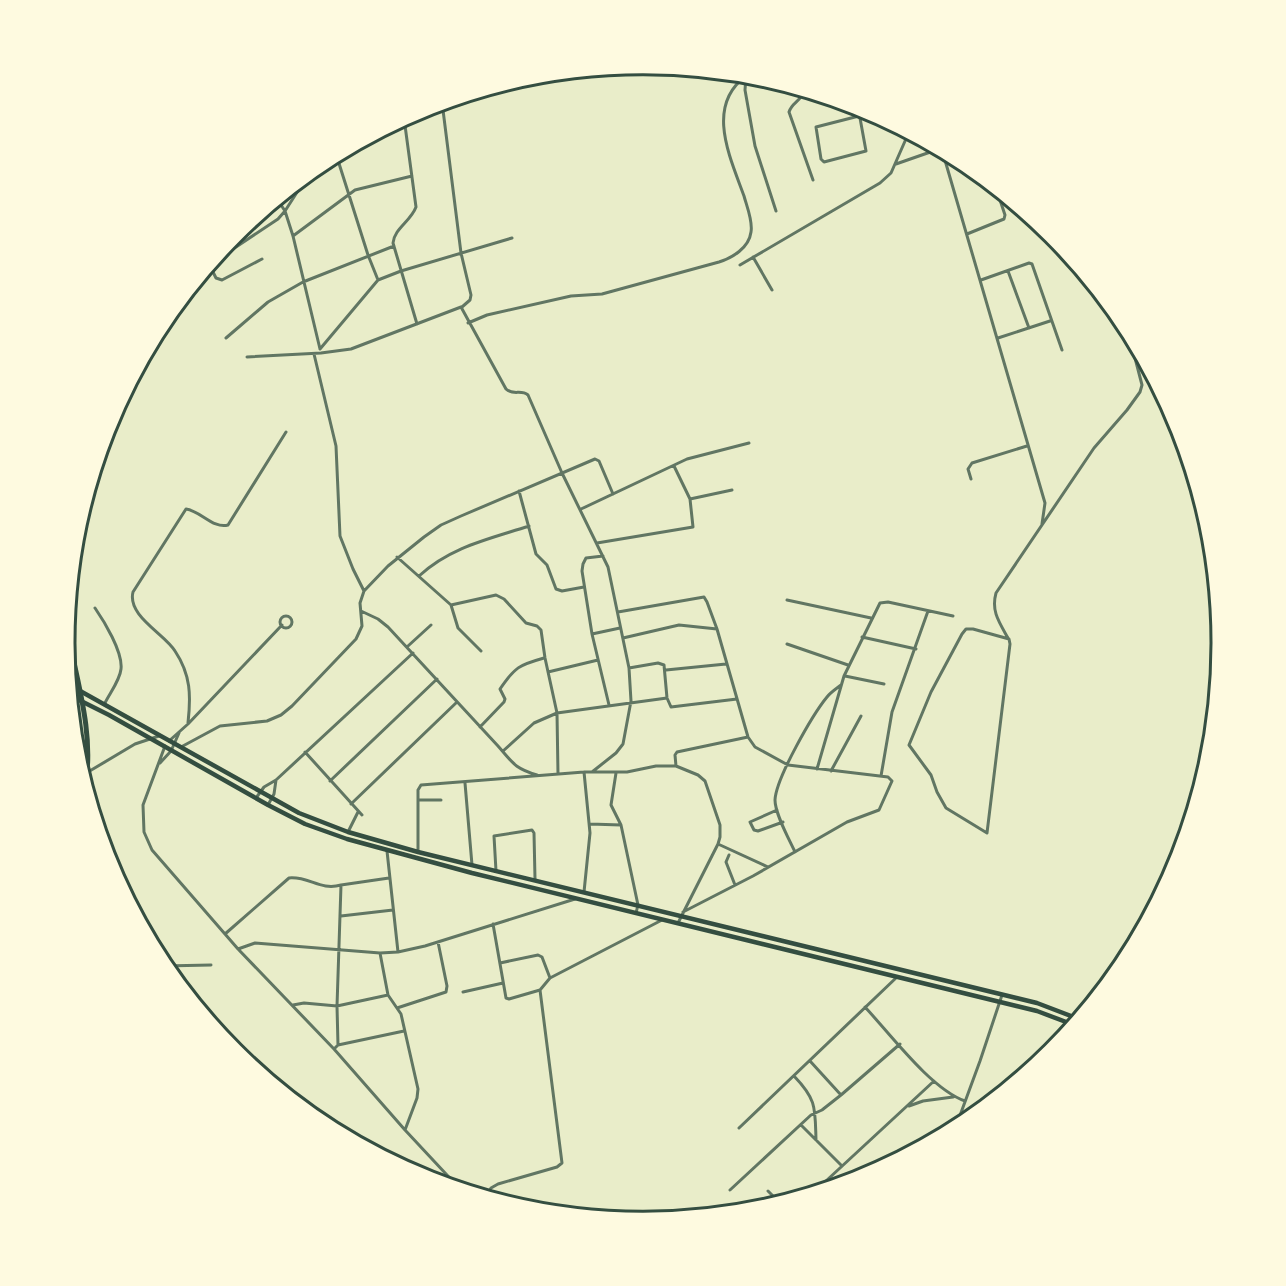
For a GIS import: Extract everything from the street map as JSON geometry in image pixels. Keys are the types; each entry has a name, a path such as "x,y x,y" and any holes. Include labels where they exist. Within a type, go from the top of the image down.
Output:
{"main road":[{"path":"76,670 82,701 87,743 86,753"},
{"path":"77,689 272,799 308,817 348,832 418,852 682,914 1037,1003 1072,1016"},
{"path":"78,699 305,824 387,851 1036,1011 1066,1022"}],"street":[{"path":"468,323 487,315 571,296 602,294 729,259 740,252 749,238 751,227 728,149 722,113 732,88 737,83"},
{"path":"745,85 755,146 776,212"},
{"path":"801,98 791,106 789,112 813,180"},
{"path":"247,357 314,354 361,346 461,307 470,300 471,295 460,253 443,111"},
{"path":"856,117 816,127 821,159 824,162 866,150 859,118"},
{"path":"405,128 416,207 411,218 394,236 394,246 417,324"},
{"path":"740,265 880,183 891,173 906,140"},
{"path":"896,164 930,153"},
{"path":"945,162 1045,503 1042,524"},
{"path":"339,164 378,280"},
{"path":"293,236 348,194 366,186 413,176"},
{"path":"235,248 269,225 285,211 297,192"},
{"path":"967,234 1004,219 1001,202"},
{"path":"281,205 293,236 321,351"},
{"path":"321,351 378,280 512,238"},
{"path":"226,338 262,305 303,282 394,246"},
{"path":"753,257 772,290"},
{"path":"212,272 218,280 224,279 262,259"},
{"path":"981,280 1029,263 1033,265 1062,350"},
{"path":"1008,271 1029,328"},
{"path":"461,307 506,389 513,393 523,392 528,395 562,473 608,567 629,668 632,701 623,744 616,753 592,772"},
{"path":"998,338 1051,321"},
{"path":"314,354 336,446 340,536 364,591"},
{"path":"1009,639 973,629 964,631 931,692 908,743 910,749 918,756 931,775 946,808 987,833 1009,660 1009,639 995,615 993,603 996,593 1094,448 1140,392 1142,385 1136,360"},
{"path":"188,724 190,688 182,665 172,647 145,622 133,601 133,592 186,509 193,510 219,526 228,525 286,432"},
{"path":"580,509 693,457 749,443"},
{"path":"971,479 968,469 972,463 1027,446"},
{"path":"181,747 220,726 267,720 286,711 357,639 362,626 360,603 364,591 397,557 441,525 597,459 613,494"},
{"path":"597,543 691,529 694,523 690,499 674,465"},
{"path":"690,499 732,490"},
{"path":"519,491 536,554 547,565 556,589 562,591 584,587"},
{"path":"419,576 439,559 456,549 529,526"},
{"path":"603,556 589,557 584,560 582,572 592,634 609,705"},
{"path":"397,557 452,605 458,628 481,651"},
{"path":"452,605 487,596 500,596 526,623 539,627 557,713 558,774"},
{"path":"618,612 701,597 706,599 748,737 755,747 788,765 888,777 892,781 879,810 847,822 682,914"},
{"path":"787,600 871,618"},
{"path":"817,769 848,665 876,608 884,601 953,616"},
{"path":"95,608 111,634 122,667 105,703"},
{"path":"361,611 383,622 458,702 508,760 518,768 541,776"},
{"path":"881,776 892,712 928,611"},
{"path":"282,625 188,724 164,746 143,805 143,823 147,841 162,864 238,949 334,1049 448,1177"},
{"path":"407,647 430,625"},
{"path":"623,638 683,625 717,629"},
{"path":"592,634 621,628"},
{"path":"862,637 916,649"},
{"path":"787,644 848,665"},
{"path":"256,799 260,792 276,780 413,653"},
{"path":"480,727 504,702 500,688 515,669 545,658"},
{"path":"548,672 598,660"},
{"path":"629,668 661,663 666,670 669,705 674,707 737,699"},
{"path":"666,670 727,664"},
{"path":"844,676 884,684"},
{"path":"330,781 437,679"},
{"path":"795,852 777,810 776,795 788,765 824,702 842,685"},
{"path":"503,752 534,723 557,713 667,698"},
{"path":"351,804 458,702"},
{"path":"831,771 861,716"},
{"path":"159,764 175,744 179,733"},
{"path":"90,771 128,748 161,736"},
{"path":"676,766 677,752 748,737"},
{"path":"305,752 362,815"},
{"path":"418,859 418,800 421,785 584,772 615,773 657,766 676,766 705,780 720,825 718,844 677,924"},
{"path":"584,772 589,824 589,850 584,892"},
{"path":"615,773 611,805 621,825 638,905 636,914"},
{"path":"268,805 272,799 276,780"},
{"path":"465,783 472,865"},
{"path":"418,800 441,800"},
{"path":"777,810 750,822 754,830 758,831 783,822"},
{"path":"348,832 358,812"},
{"path":"589,824 621,825"},
{"path":"496,871 494,836 532,830 534,833 535,881"},
{"path":"718,844 768,867"},
{"path":"387,851 398,952"},
{"path":"729,855 726,862 735,885"},
{"path":"225,934 289,878 328,888 390,878"},
{"path":"338,1045 341,885"},
{"path":"238,949 255,943 398,952 438,942 577,898"},
{"path":"341,916 393,910"},
{"path":"493,924 507,999 540,990 550,978 662,920"},
{"path":"397,1008 446,992 447,986 438,942"},
{"path":"380,952 388,995 401,1014 418,1093 405,1130"},
{"path":"500,963 538,955 542,957 550,978"},
{"path":"176,966 211,965"},
{"path":"739,1128 897,977"},
{"path":"463,992 503,983"},
{"path":"490,1190 498,1184 557,1167 562,1163 540,990"},
{"path":"293,1005 304,1003 337,1006 388,995"},
{"path":"960,1114 1002,995"},
{"path":"865,1007 933,1081 954,1097 965,1101"},
{"path":"334,1049 338,1045 404,1031"},
{"path":"730,1190 801,1125 841,1095 900,1044"},
{"path":"809,1061 841,1095"},
{"path":"794,1076 811,1096 815,1113 816,1140"},
{"path":"825,1181 908,1107 933,1081"},
{"path":"908,1107 943,1097 954,1097"},
{"path":"801,1125 842,1165"},
{"path":"768,1191 773,1196"}]}
